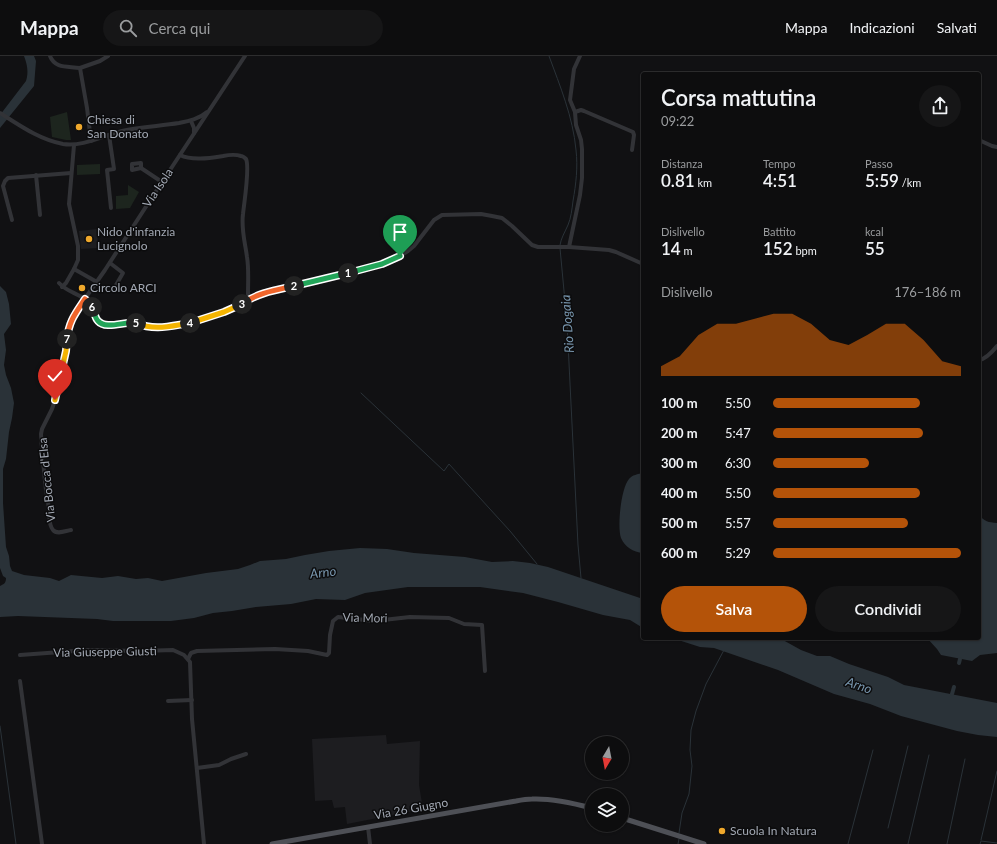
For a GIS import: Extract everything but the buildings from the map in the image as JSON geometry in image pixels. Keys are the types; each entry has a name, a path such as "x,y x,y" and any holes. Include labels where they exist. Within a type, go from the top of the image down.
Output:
{"main road":[{"name":"Via 26 Giugno","path":"272,844 516,801 533,799 554,800 585,806"},
{"path":"629,820 704,844"}],"street":[{"path":"50,56 52,62 56,64 80,68 100,61 108,56"},
{"name":"Via Isola","path":"85,299 245,56"},
{"path":"569,247 582,178 581,140 576,125 575,112 570,100 574,69 580,56"},
{"path":"80,68 91,140"},
{"path":"0,113 35,134 50,141 74,145 123,131 193,120 204,114 212,106"},
{"path":"575,112 581,110 631,131 634,135 632,150"},
{"path":"193,120 197,124 198,128"},
{"path":"193,120 194,134"},
{"path":"110,135 114,169 107,170 111,208"},
{"path":"981,141 997,147"},
{"path":"74,145 69,208 78,247 78,260 66,283 60,285 85,299 94,310 96,320 100,323 112,325 132,322 143,326 156,328 169,327 224,312 257,295 315,282 382,264 408,251 414,246 434,220 442,215 481,214 502,218 532,245 538,247 569,247 609,250 641,263"},
{"path":"180,155 191,158 235,155 244,157 246,160 246,190 242,226 248,261 248,294 250,298"},
{"path":"141,168 162,182"},
{"path":"12,220 3,186 8,178 71,173"},
{"path":"36,175 40,215"},
{"path":"110,263 123,273 116,284"},
{"path":"74,269 97,282"},
{"name":"Via Bocca d'Elsa","path":"71,530 56,532 53,529 49,519 41,434 55,400 66,351 70,322 85,299"},
{"path":"981,359 997,346"},
{"name":"Via Mori","path":"188,659 191,653 197,651 275,649 308,651 327,655 329,653 330,635 333,621 338,617 374,621 410,617 449,618 464,624 482,625 485,671"},
{"name":"Via Giuseppe Giusti","path":"20,655 88,650 173,650 184,655 188,659"},
{"path":"188,659 190,662 192,719 204,844"},
{"path":"20,681 42,844"},
{"path":"168,701 192,700"},
{"path":"197,768 219,765 246,754"},
{"path":"368,827 370,844"}],"shaded area":[{"path":"67,112 71,140 52,137 50,117"},
{"path":"100,164 100,174 77,175 77,165"},
{"path":"128,185 139,192 130,208 116,209 116,196 128,195"},
{"name":"Nido d'infanzia Lucignolo","path":"97,229 98,248 81,249 79,231"},
{"path":"386,735 387,744 420,741 419,785 423,809 347,824 345,807 334,808 332,800 315,801 312,739"}],"water":[{"path":"24,56 34,56 36,61 34,86 0,128 0,115 26,81 27,68"},
{"name":"Arno","path":"0,286 6,292 11,324 4,334 6,350 4,365 14,403 6,459 3,469 3,503 6,547 12,571 24,575 50,578 59,581 71,575 102,578 118,576 136,579 148,578 162,581 238,569 260,561 286,559 329,551 360,548 387,549 414,553 465,557 492,562 513,561 548,567 641,598 641,627 630,620 603,615 523,593 480,587 408,587 365,593 345,600 316,599 291,604 213,613 194,618 171,621 113,621 18,616 0,617 0,586 6,581 6,578 3,576 0,568"},
{"path":"641,474 641,553 636,552 625,544 621,538 619,525 620,508 624,490 629,479"},
{"path":"981,517 987,521 997,523 997,653 980,655 972,661 941,655 929,640 981,640"},
{"name":"Arno","path":"678,640 783,640 801,650 817,656 830,656 888,677 904,685 997,703 997,737 957,731 901,716 870,704 834,694 778,670 714,648 700,647"}],"waterway":[{"name":"Rio Dogaia","path":"549,56 562,90 569,114 577,156 576,182 571,213 560,245"},
{"name":"Rio Dogaia","path":"560,248 567,323 581,578"},
{"path":"361,393 444,471 449,464 510,531 537,564"},
{"path":"679,833 682,813 689,794 692,766 690,750 691,730 706,684 724,650"},
{"path":"959,663 960,659"},
{"path":"952,694 954,687"},
{"path":"0,726 16,844"},
{"path":"888,828 908,746"},
{"path":"848,844 873,750"},
{"path":"908,844 929,755"},
{"path":"947,844 965,759"},
{"path":"981,840 997,771"},
{"path":"678,844 679,839"},
{"path":"980,844 981,841 997,843"}],"place":[{"name":"Chiesa di San Donato","path":"79,127"},
{"name":"Nido d'infanzia Lucignolo","path":"89,239"},
{"name":"Circolo ARCI","path":"82,288"},
{"name":"Scuola In Natura","path":"722,831"}],"route":[{"path":"55,400 66,351 70,322 85,299 94,310 96,320 105,325 132,322 143,326 156,328 169,327 224,312 257,295 366,269 400,256"}]}
